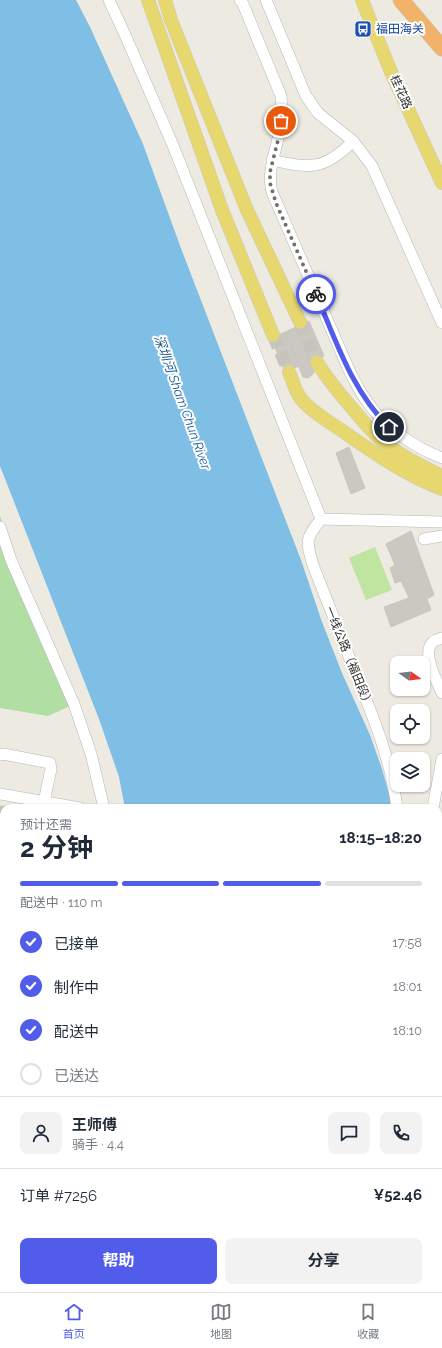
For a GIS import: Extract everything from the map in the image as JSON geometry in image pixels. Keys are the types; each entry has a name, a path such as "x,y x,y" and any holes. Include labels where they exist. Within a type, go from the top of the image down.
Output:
{"highway":[{"path":"401,0 442,48"}],"main road":[{"path":"148,0 222,210 273,335"},
{"path":"165,0 171,20 247,210 300,322"},
{"name":"桂花路","path":"362,0 392,72 442,183"},
{"path":"317,362 339,394 384,443 413,461 442,476"},
{"path":"289,372 296,391 302,399 324,418 375,454 403,471 442,489"}],"street":[{"path":"108,0 126,37 172,143 326,519 442,522"},
{"path":"240,0 281,96 282,110 280,132 272,160 270,183 272,192 353,378 367,403 389,427 442,458"},
{"path":"266,0 306,96 318,113 353,141 366,157 379,179 442,323"},
{"path":"272,160 295,165 316,165 324,163 336,156 353,141"},
{"name":"一线公路（福田段）","path":"326,519 308,538 308,547 313,565 375,721 386,755 396,804"},
{"path":"3,535 11,560 74,704 91,754 103,804"},
{"path":"424,539 442,536"},
{"path":"442,638 434,642 428,653 429,660 442,694"},
{"path":"0,755 3,754 50,763 51,769 44,802"},
{"path":"434,804 442,759"},
{"path":"0,794 56,804"}],"green space":[{"path":"0,516 70,706 48,716 0,708"},
{"path":"375,547 392,590 366,600 349,558"}],"water":[{"name":"深圳河 Sham Chun River","path":"0,0 76,0 90,27 143,144 182,251 301,560 322,622 342,673 370,735 392,804 124,804 119,777 99,719 0,466"}],"building":[{"path":"309,321 324,356 310,362 296,327"},
{"path":"296,327 314,372 308,378 303,377 285,332"},
{"path":"285,332 299,366 285,372 271,338"},
{"path":"349,447 365,488 351,494 336,453"},
{"path":"411,531 434,595 427,599 431,610 391,627 384,607 409,598 401,581 395,583 390,568 395,565 386,544"}],"tunnel":[{"path":"300,322 317,362"},
{"path":"273,335 289,372"}],"way so far":[{"path":"281,121 280,132 272,160 270,183 276,203 316,294"}],"place":[{"name":"福田海关","path":"363,29"}],"route":[{"path":"316,294 353,378 367,403 389,427"}]}
